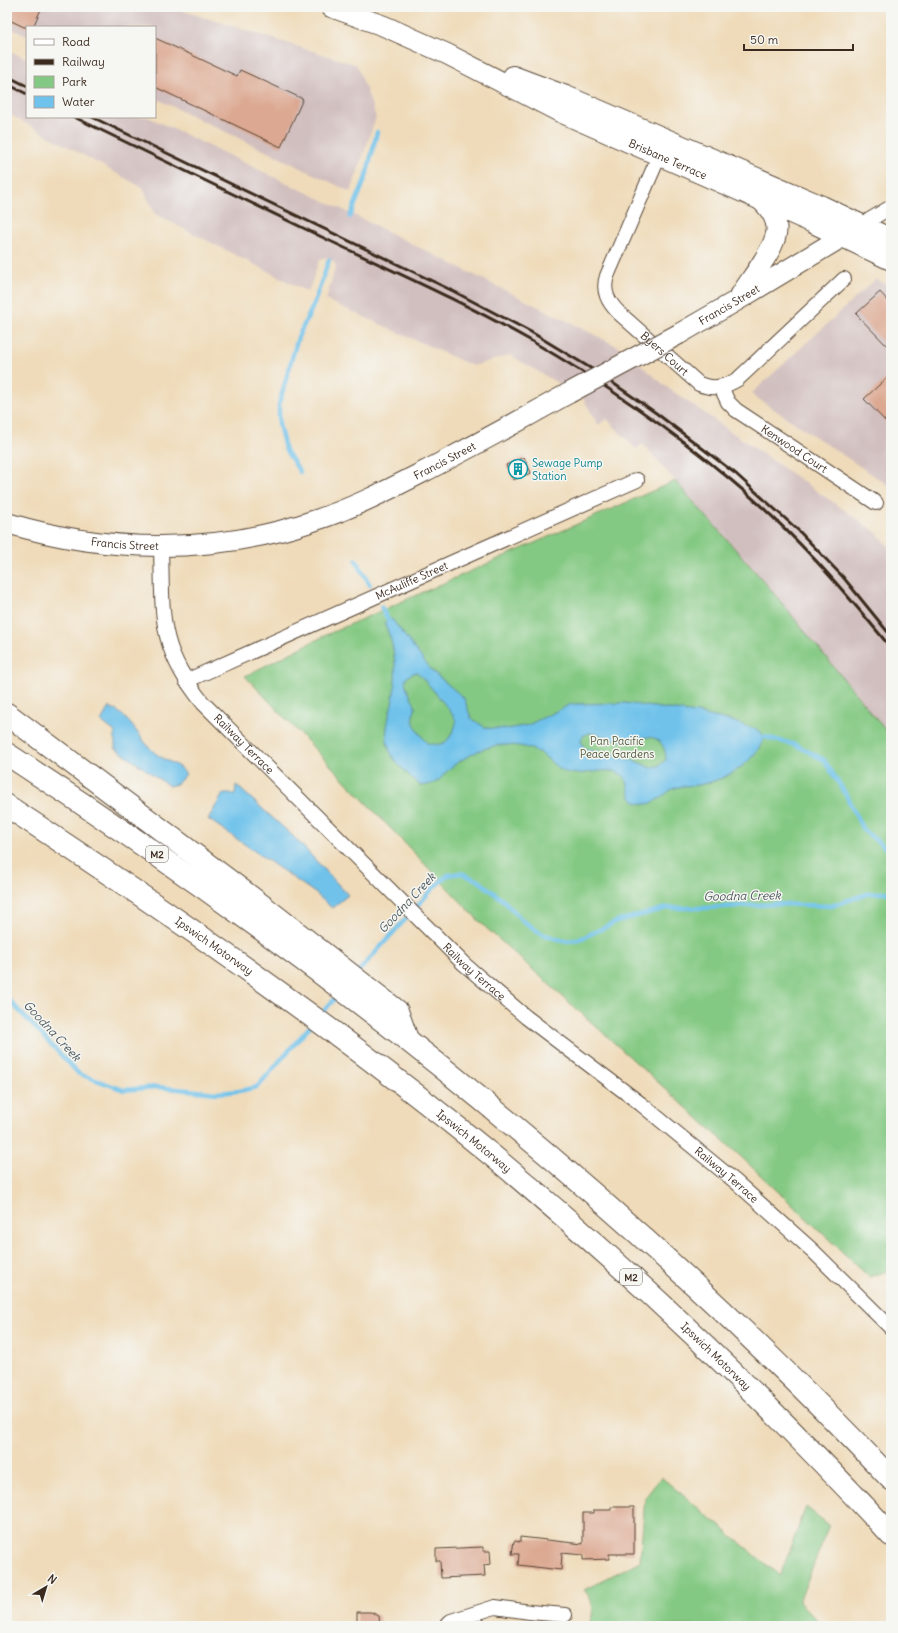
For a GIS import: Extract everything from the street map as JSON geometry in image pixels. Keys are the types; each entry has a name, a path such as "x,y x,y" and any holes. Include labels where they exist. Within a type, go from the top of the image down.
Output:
{"highway":[{"path":"7,714 310,954"},
{"name":"M2","path":"7,754 310,954 378,1006 406,1039 535,1142 649,1242 800,1385 891,1479"},
{"name":"Ipswich Motorway","path":"7,806 142,896 275,990 349,1044 493,1157 631,1276 778,1417 891,1535"}],"main road":[{"name":"Brisbane Terrace","path":"331,7 384,26 447,54 560,112 760,199 891,260"},
{"name":"Brisbane Terrace","path":"447,54 513,76 566,96 863,225 891,239"},
{"path":"736,301 776,238 777,228 775,218 760,199"},
{"name":"Francis Street","path":"7,523 72,539 120,545 161,547 217,543 252,537 295,527 329,516 395,486 679,334 842,236"}],"street":[{"name":"Byers Court","path":"659,156 607,276 605,285 606,294 618,313 695,381 709,388 721,387"},
{"path":"842,236 863,225 891,207"},
{"path":"721,387 733,382 752,367 844,279"},
{"name":"Kenwood Court","path":"721,387 728,402 736,410 876,503"},
{"name":"McAuliffe Street","path":"186,681 637,480"},
{"name":"Railway Terrace","path":"161,547 163,624 172,653 186,681 203,703 464,964 526,1017 641,1104 736,1182 802,1241 891,1328"},
{"path":"446,1626 451,1621 495,1607 565,1615"}],"shaded area":[{"path":"7,7 171,7 357,65 376,117 351,192 156,98 156,26 26,26 26,36 7,27"},
{"path":"7,50 26,59 26,118 150,118 348,212 619,347 668,388 876,532 891,549 891,737 767,585 643,444 636,449 607,419 598,425 583,398 510,355 473,366 326,300 336,265 332,260 326,257 319,261 308,292 155,214 143,188 7,113"},
{"path":"876,279 891,287 891,487 751,394"}],"green space":[{"name":"Pan Pacific Peace Gardens","path":"675,481 767,585 891,737 891,1270 869,1277 738,1154 483,925 245,676 326,635"},
{"path":"661,1477 780,1576 806,1507 829,1525 799,1602 823,1626 588,1626 592,1616 592,1603 584,1590 640,1561 645,1498"}],"water":[{"path":"392,619 431,670 464,698 471,718 486,728 507,729 528,725 571,704 625,703 697,713 732,721 760,731 765,737 760,747 746,763 729,775 699,785 675,788 656,801 647,804 633,800 630,796 625,778 616,772 565,772 538,752 514,745 499,745 478,751 453,766 434,783 421,786 397,763 388,746 388,719 394,692 395,666 391,639 384,623","holes":["417,672 445,704 456,721 455,728 449,738 442,744 427,743 417,730 414,723 414,702 405,682 406,678","588,733 627,742 647,737 656,739 663,745 666,760 660,765 651,768 634,760 589,750 584,747 581,741 583,736"]},
{"path":"109,707 116,710 128,721 155,753 176,765 186,774 177,784 169,786 115,748 115,732 101,721"},
{"path":"236,785 294,837 348,895 332,908 315,893 208,819 223,794 235,794"}],"building":[{"path":"7,7 42,7 33,26 24,27 7,19"},
{"path":"156,38 237,76 240,70 303,99 281,147 156,87"},
{"path":"880,292 891,304 891,350 856,314"},
{"path":"891,374 891,427 864,399"},
{"name":"Sewage Pump Station","path":"524,457 531,473 513,480 506,465"},
{"path":"611,1507 634,1507 634,1554 609,1554 609,1559 583,1560 583,1555 562,1553 561,1570 518,1565 519,1554 512,1554 514,1541 520,1542 520,1537 583,1544 583,1513 594,1513 594,1510 611,1510"},
{"path":"483,1547 483,1551 490,1551 491,1564 484,1565 485,1576 441,1578 440,1561 436,1561 436,1549"},
{"path":"357,1612 371,1612 379,1616 380,1626 357,1626"}],"waterway":[{"path":"350,217 366,177 377,132"},
{"path":"300,472 285,449 279,424 279,404 298,337 313,306 329,260"},
{"path":"356,560 370,585"},
{"path":"381,607 391,625"},
{"path":"765,737 796,745 824,760 845,793 863,830 891,852"},
{"name":"Goodna Creek","path":"357,973 435,886 448,875 461,873 479,881 504,901 523,921 542,934 564,941 578,940 618,921 667,908 706,908 777,904 831,906 867,894 891,892"},
{"name":"Goodna Creek","path":"320,1015 339,994"},
{"name":"Goodna Creek","path":"7,998 79,1074 124,1090 157,1087 217,1093 239,1091 257,1087 312,1024"}],"railway":[{"path":"7,76 26,86"},
{"path":"7,84 26,94"},
{"path":"76,118 479,312 581,371 683,441 753,499 815,560 891,648"},
{"path":"94,118 453,291 531,332 597,372 656,413 736,474 799,531 843,577 891,636"}],"place":[{"name":"Sewage Pump Station","path":"518,469"}]}
